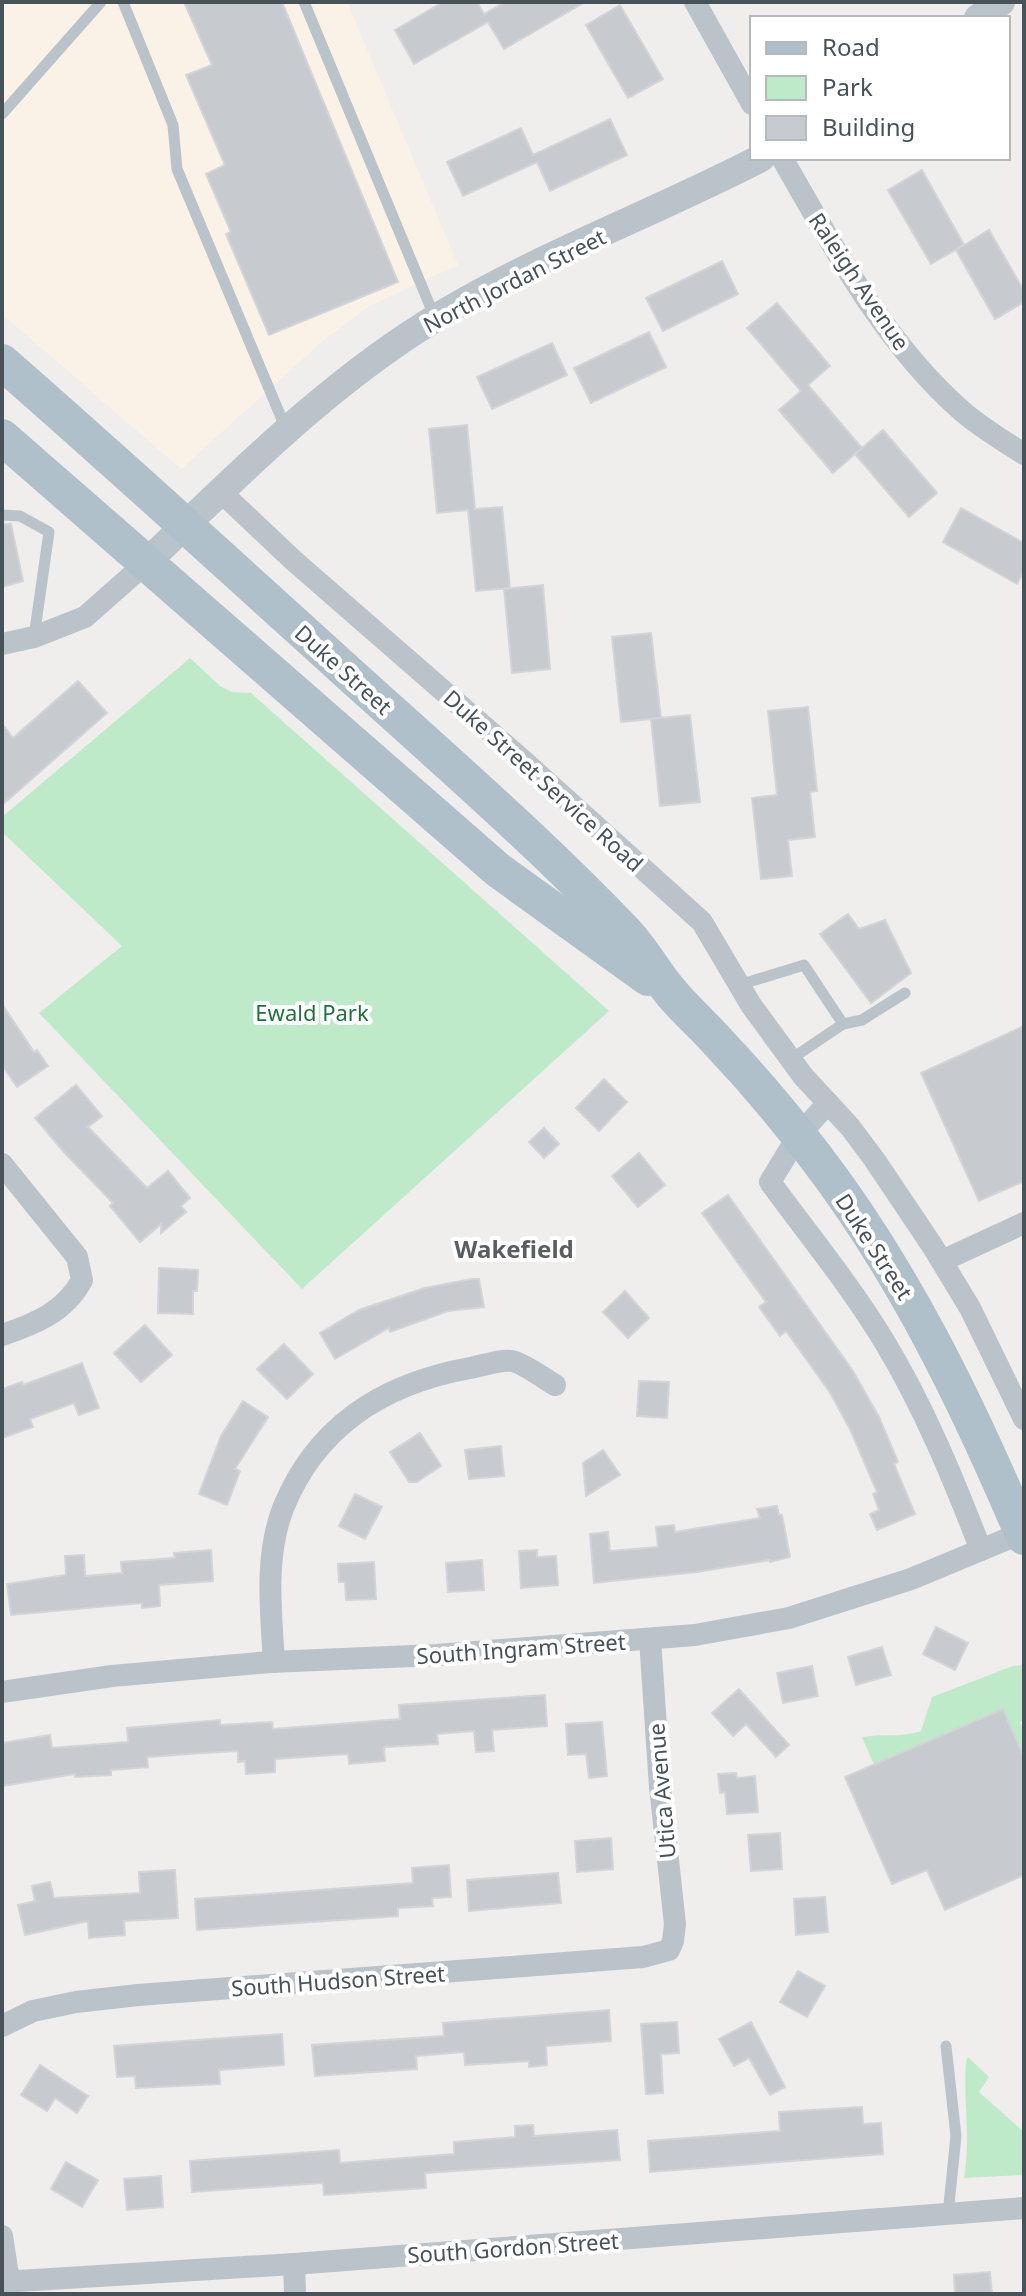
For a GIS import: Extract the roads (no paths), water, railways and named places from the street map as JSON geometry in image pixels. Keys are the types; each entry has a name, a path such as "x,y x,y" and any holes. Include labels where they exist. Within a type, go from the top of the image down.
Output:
{"main road":[{"name":"Duke Street","path":"2,362 186,524 543,852 629,936 670,992 721,1044 798,1136 846,1200 917,1312 980,1434 1023,1534"},
{"name":"Duke Street","path":"2,437 498,870 615,956 670,992"}],"street":[{"path":"695,2 750,100"},
{"path":"981,16 1001,2"},
{"name":"North Jordan Street","path":"146,563 287,430 382,354 435,318 516,275 757,160"},
{"name":"Raleigh Avenue","path":"783,160 864,293 903,347 962,411 1024,454"},
{"name":"Duke Street Service Road","path":"220,491 293,560 550,784 702,922 751,1005 791,1059 874,1159 942,1261 970,1308 1024,1419"},
{"path":"2,644 34,637 85,617 146,563"},
{"path":"828,1103 798,1136 770,1182 846,1286 895,1360 943,1457 981,1550"},
{"path":"2,1164 77,1257 82,1280 70,1301 44,1319 2,1335"},
{"path":"942,1261 1024,1223"},
{"path":"274,1662 269,1579 284,1507 307,1464 334,1432 381,1396 443,1373 512,1361 555,1385"},
{"name":"South Ingram Street","path":"2,1692 112,1676 274,1662 437,1655 695,1635 789,1618 911,1579 1023,1534"},
{"name":"Utica Avenue","path":"650,1639 660,1787 674,1916 673,1941"},
{"name":"South Hudson Street","path":"2,2026 33,2011 76,2002 643,1957 669,1950 673,1941"},
{"name":"South Gordon Street","path":"6,2281 294,2264 1024,2208"},
{"path":"2,2236 6,2281"},
{"path":"294,2264 295,2294"}],"lane":[{"path":"2,114 101,2"},
{"path":"123,2 173,125 177,169 287,430"},
{"path":"304,2 435,318"},
{"path":"2,515 20,516 49,532 34,637"},
{"path":"739,985 804,965 843,1024"},
{"path":"791,1059 843,1024 862,1020 905,993"},
{"path":"946,2046 956,2136 948,2214"}],"district":[{"name":"Wakefield","path":"514,1248"}],"park label":[{"name":"Ewald Park","path":"312,1012"}]}
